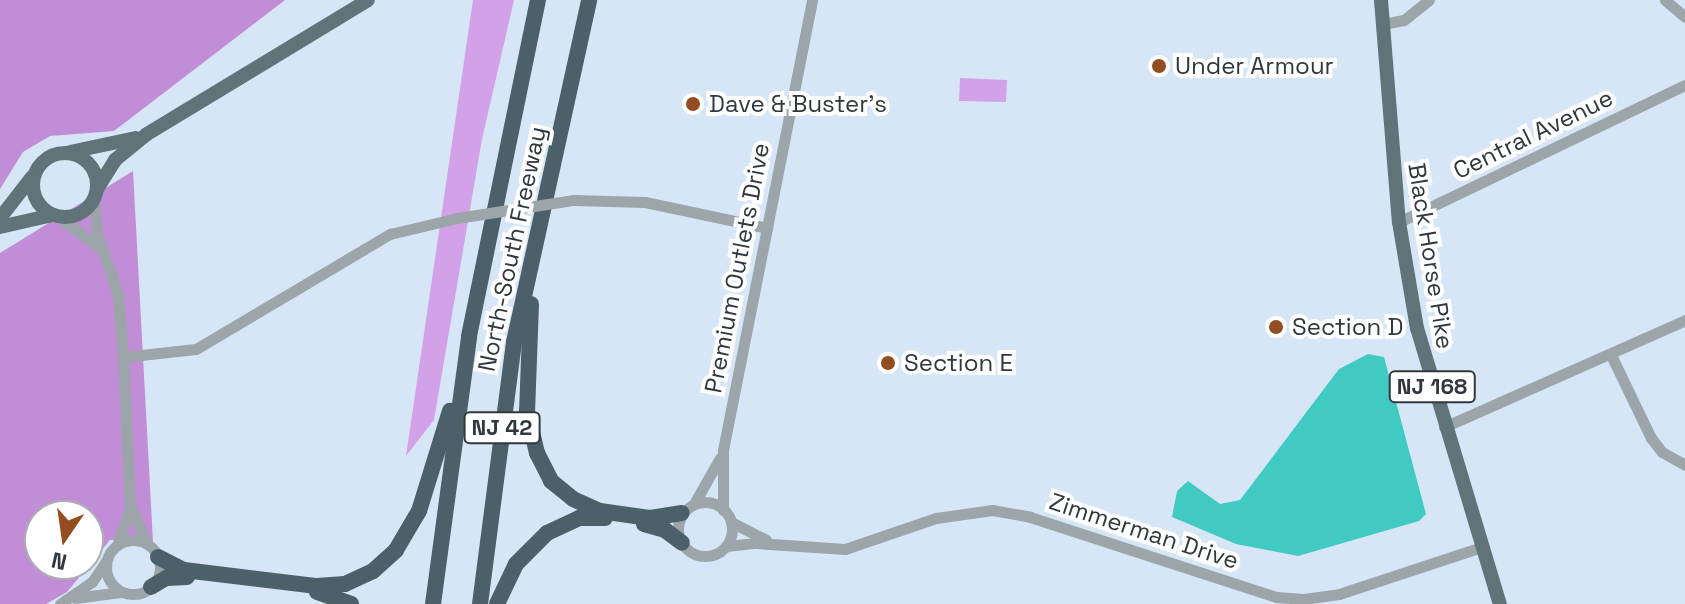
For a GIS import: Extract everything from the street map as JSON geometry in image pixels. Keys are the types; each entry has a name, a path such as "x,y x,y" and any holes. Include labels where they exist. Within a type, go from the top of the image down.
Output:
{"highway":[{"name":"North-South Freeway","path":"433,604 469,336 538,0"},
{"name":"North-South Freeway","path":"480,604 514,342 589,0"},
{"path":"534,253 527,411 546,473 565,494 600,511 650,518 688,508"},
{"path":"153,551 184,570 317,586 345,584 373,571 405,538 426,494 469,336"},
{"path":"497,604 525,553 568,521 587,517 651,525 682,543"},
{"path":"151,587 178,576 318,592 351,604"}],"main road":[{"path":"0,227 77,215 95,194 115,160 147,134 368,0"},
{"name":"Black Horse Pike","path":"1381,0 1399,222 1419,337 1500,604"},
{"path":"0,218 47,158 105,149 147,134"},
{"path":"65,153 90,165 95,194"},
{"path":"35,173 35,198 56,216"}],"street":[{"name":"Premium Outlets Drive","path":"723,510 723,450 812,0"},
{"path":"1383,24 1404,20 1429,0"},
{"path":"1665,0 1685,17"},
{"name":"Central Avenue","path":"1399,222 1685,85"},
{"path":"63,602 92,582 117,545 130,508 118,295 102,250 95,194"},
{"path":"123,357 196,349 390,234 457,218 573,200 645,202 767,228"},
{"path":"56,216 102,250"},
{"path":"1444,427 1685,320"},
{"path":"1611,355 1651,438 1662,452 1685,465"},
{"name":"Premium Outlets Drive","path":"688,508 723,450"},
{"path":"711,502 723,510 731,522 726,546 704,556 682,543 677,527 688,508 711,502"},
{"path":"63,602 107,591 131,597 151,587 159,572 153,551 130,508"},
{"name":"Zimmerman Drive","path":"726,546 845,549 936,518 992,510 1030,517 1276,597 1304,599 1339,594 1482,547"},
{"name":"Zimmerman Drive","path":"731,522 790,547"},
{"path":"117,545 130,540 153,551"},
{"path":"106,561 109,580 131,597"}],"shaded area":[{"path":"0,0 285,0 114,131 50,136 23,152 0,189"},
{"path":"473,0 514,0 482,139 434,420 406,456"},
{"path":"960,78 1007,80 1006,102 959,101"},
{"path":"133,171 153,542 110,540 104,547 104,500 24,500 24,580 77,580 67,592 46,604 0,604 0,253"},
{"path":"1368,354 1384,357 1426,514 1419,521 1298,556 1236,544 1172,517 1177,491 1188,481 1220,504 1240,500 1339,369"}],"place":[{"name":"Under Armour","path":"1159,66"},
{"name":"Dave & Buster's","path":"693,104"},
{"name":"Section D","path":"1276,327"},
{"name":"Section E","path":"888,363"}]}
